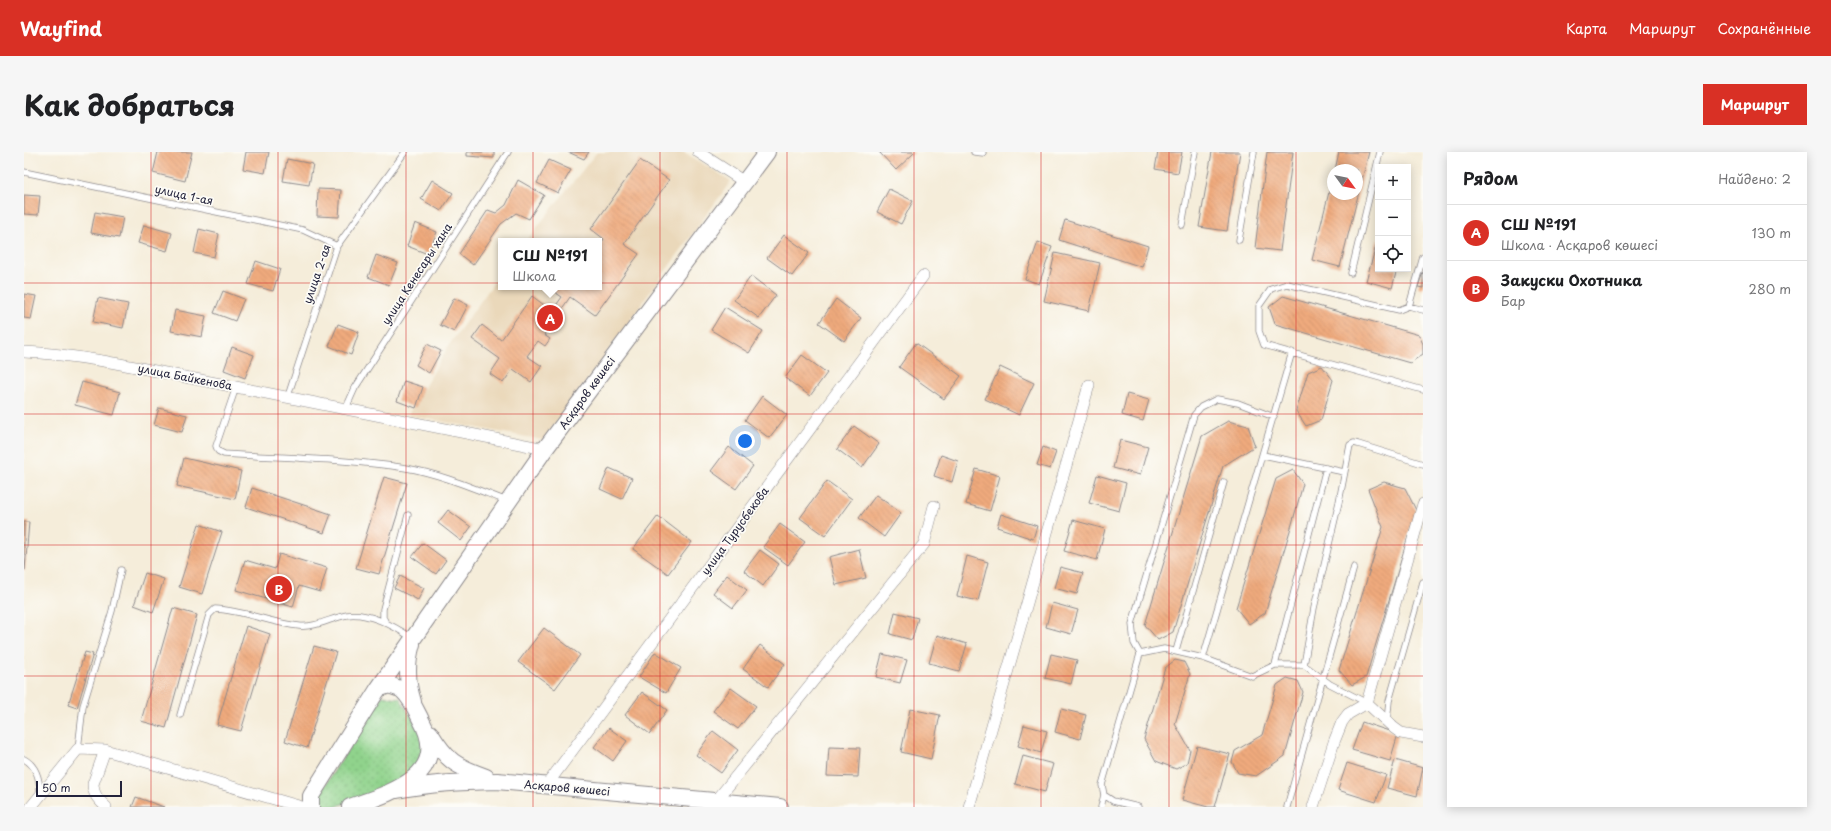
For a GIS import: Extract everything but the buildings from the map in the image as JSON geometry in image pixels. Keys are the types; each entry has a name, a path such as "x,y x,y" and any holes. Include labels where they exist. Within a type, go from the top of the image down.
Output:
{"street":[{"path":"698,152 744,182"},
{"name":"Асқаров көшесі","path":"311,807 311,796 378,689 546,449 767,153"},
{"name":"улица Турусбекова","path":"546,786 923,276"},
{"name":"улица Байкенова","path":"24,352 54,354 288,396 546,449"},
{"path":"969,807 1089,385"},
{"path":"1313,807 1342,722 1348,714 1367,703 1423,504"},
{"path":"716,801 924,544 934,506"},
{"path":"397,790 417,778 429,756 428,733 415,709 408,686 408,657 414,639"},
{"path":"378,689 389,685 404,691 442,753 462,769 497,781"},
{"path":"1367,703 1386,722 1401,733 1423,737"},
{"path":"31,807 78,749 105,750 302,807"},
{"path":"105,750 93,784 93,790 95,796 106,807"},
{"path":"350,807 397,790 425,785 452,782 497,781"},
{"name":"Асқаров көшесі","path":"497,781 780,807"}],"lane":[{"name":"улица 2-ая","path":"288,396 336,246 405,152"},
{"name":"улица Кенесары хана","path":"346,408 355,388 508,152"},
{"path":"974,152 983,153"},
{"path":"1182,225 1195,152"},
{"path":"1238,240 1254,152"},
{"path":"1351,273 1380,152"},
{"name":"улица 1-ая","path":"24,172 303,230 336,246"},
{"path":"1409,306 1423,257"},
{"path":"1423,310 1409,306 1399,310 1287,284 1271,288 1259,306 1259,331 1264,345 1423,390"},
{"path":"1203,658 1292,352"},
{"path":"236,387 216,446 218,451 224,454 407,468 435,476 509,502"},
{"path":"1101,807 1104,795 1102,785 1140,654 1134,643 1132,624 1194,415 1201,407 1217,399 1238,404 1274,417"},
{"path":"1304,665 1314,608 1339,502 1350,445 1354,443 1423,464"},
{"path":"1263,455 1344,472"},
{"path":"1275,665 1326,468"},
{"path":"1176,651 1224,482"},
{"path":"386,623 382,617 383,609 408,515"},
{"path":"1287,807 1354,567"},
{"path":"78,749 83,706 112,611 121,570"},
{"path":"1386,722 1389,701 1423,582"},
{"path":"180,715 209,615 215,609 225,610 264,620 301,626 348,615 374,618 414,639"},
{"path":"1140,654 1164,650 1176,651 1203,658 1252,676 1275,665 1304,665 1322,679 1367,703"},
{"path":"24,758 31,764 38,775 40,797"},
{"path":"1104,795 1113,801 1138,807"}],"shaded area":[{"path":"597,152 684,152 731,181 543,440 408,415 449,345 498,277 498,290 602,290 602,238 528,238"}],"green space":[{"path":"382,696 400,698 422,735 423,756 413,774 394,784 335,807 323,805 317,798"}],"place":[{"name":"СШ №191","path":"550,318"},
{"name":"Закуски Охотника","path":"279,589"}]}
